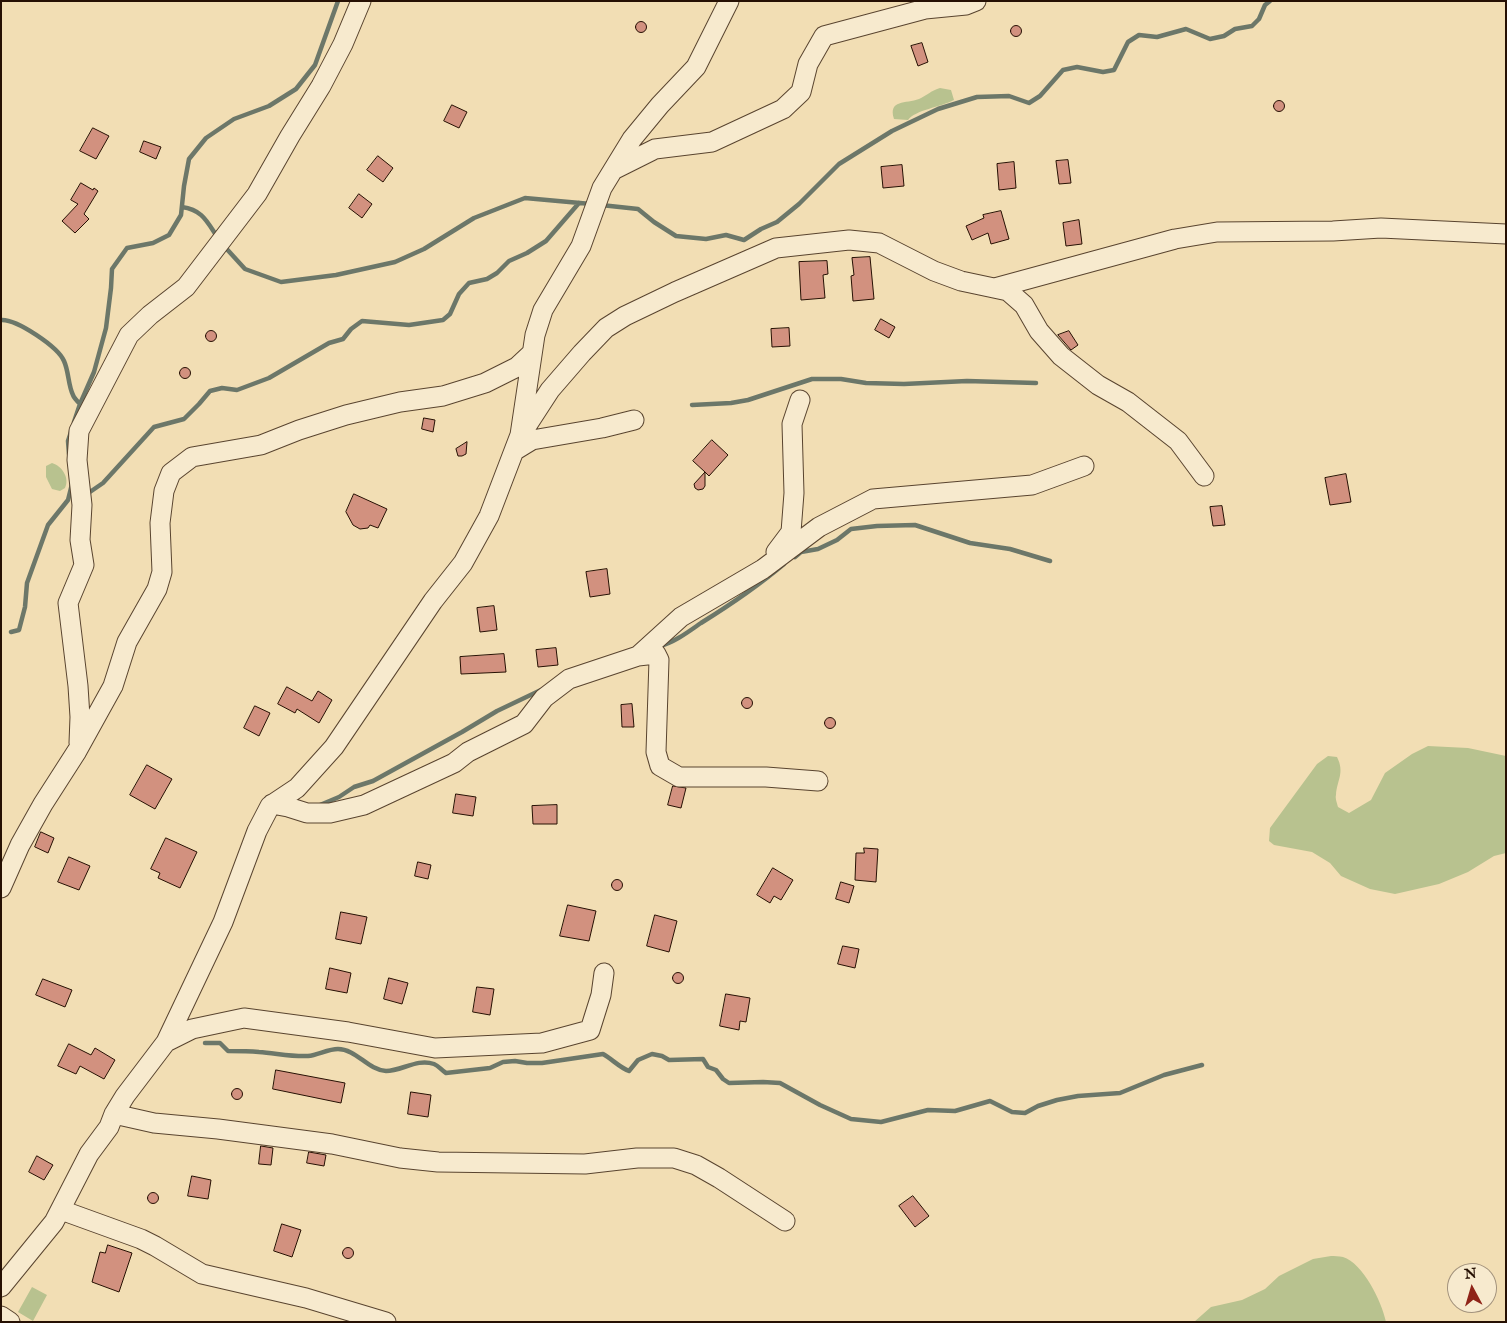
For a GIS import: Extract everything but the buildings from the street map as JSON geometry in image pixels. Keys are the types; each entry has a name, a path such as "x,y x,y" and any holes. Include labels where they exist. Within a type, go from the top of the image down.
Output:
{"street":[{"path":"79,746 78,686 68,603 84,565 80,540 82,505 76,460 79,431 129,335 150,315 186,288 257,194 290,136 322,86 343,44 361,1"},
{"path":"517,443 535,335 543,310 581,246 602,188 632,139 660,105 696,67 729,1"},
{"path":"613,170 655,149 712,142 783,109 801,92 808,64 824,36 925,9 966,5 976,1"},
{"path":"995,288 1175,238 1217,232 1334,231 1381,228 1506,234"},
{"path":"1,1287 54,1222 90,1154 109,1127 114,1114 125,1096 166,1042 223,922 257,831 272,804 297,788 334,747 434,601 463,563 489,516 517,443 550,390 606,328 625,316 675,292 776,248 849,240 879,243 934,271 961,281 1008,291 1024,305 1039,331 1061,356 1098,385 1128,402 1178,440 1204,476"},
{"path":"2,890 20,845 113,686 127,642 157,590 162,572 160,523 164,492 171,473 192,457 261,445 346,415 400,402 443,396 485,384 517,367 532,353"},
{"path":"764,569 791,532 794,493 792,424 800,400"},
{"path":"517,443 602,428 634,420"},
{"path":"638,656 681,616 764,569 819,527 873,499 1032,485 1084,466"},
{"path":"272,804 307,813 330,813 364,805 454,763 468,752 524,724 544,698 569,679 638,656 656,654 659,660 656,752 660,766 679,777 818,780"},
{"path":"166,1042 192,1029 244,1018 348,1032 435,1048 542,1042 590,1030 601,995 604,973"},
{"path":"114,1114 154,1123 218,1129 332,1144 400,1158 438,1162 585,1164 637,1158 674,1158 696,1165 719,1178 785,1221"},
{"path":"61,1210 141,1239 202,1274 306,1298 386,1322"},
{"path":"1,1316 10,1322"}],"green space":[{"path":"940,88 951,90 954,100 922,111 908,120 894,119 893,113 896,105 919,99"},
{"path":"52,463 59,467 66,476 65,488 60,491 52,489 46,477 46,466"},
{"path":"1428,746 1468,748 1506,756 1506,853 1494,856 1468,872 1439,884 1395,894 1370,889 1341,876 1330,863 1312,852 1274,845 1269,841 1270,828 1317,764 1328,756 1337,757 1340,768 1336,796 1338,807 1349,813 1371,800 1385,773 1412,754"},
{"path":"1331,1256 1343,1257 1358,1267 1376,1294 1386,1322 1194,1322 1211,1307 1242,1300 1265,1289 1279,1276 1313,1259"},
{"path":"32,1287 47,1295 33,1321 18,1312"}],"waterway":[{"path":"74,422 94,372 106,328 112,269 127,248 153,243 169,235 181,215 189,159 206,138 234,119 269,106 296,89 315,65 338,1"},
{"path":"601,205 638,209 676,236 706,239 726,235 744,240 761,229 777,222 799,204 839,164 892,131 938,109 977,97 1009,96 1029,103 1040,96 1063,70 1077,67 1103,72 1114,70 1128,42 1139,35 1157,37 1186,29 1210,39 1224,36 1235,29 1252,26 1259,19 1265,5 1270,1"},
{"path":"224,246 245,269 281,282 336,275 395,262 424,249 474,218 525,198 591,204"},
{"path":"87,494 103,483 154,427 184,419 210,391 222,388 237,390 269,378 329,343 343,339 351,329 362,321 409,325 443,320 450,314 459,294 469,283 487,279 497,273 509,261 527,253 546,241 579,203"},
{"path":"182,207 200,214 218,238"},
{"path":"1,320 17,324 26,329 46,342 60,355 66,365 71,391 80,404"},
{"path":"692,405 748,400 812,379 841,379 866,383 904,384 967,381 1036,383"},
{"path":"69,454 68,441 71,432"},
{"path":"11,632 19,630 25,607 27,583 48,525 68,500 72,484"},
{"path":"795,557 801,552 818,549 837,540 851,529 915,525 970,543 1010,549 1050,561"},
{"path":"660,646 671,642 723,609 754,588 784,564"},
{"path":"320,805 339,797 354,787 373,781 497,711 541,690"},
{"path":"205,1043 220,1043 228,1051 296,1056 308,1056 338,1049 351,1052 380,1070 386,1071 428,1063 436,1065 446,1073 490,1068 503,1062 542,1063 603,1054 629,1071 638,1060 652,1054 669,1060 703,1059 708,1067 716,1070 729,1083 780,1083 820,1105 851,1119 881,1122 928,1110 955,1111 990,1101 1012,1112 1025,1113 1038,1106 1057,1100 1078,1096 1120,1093 1164,1075 1202,1065"}]}
